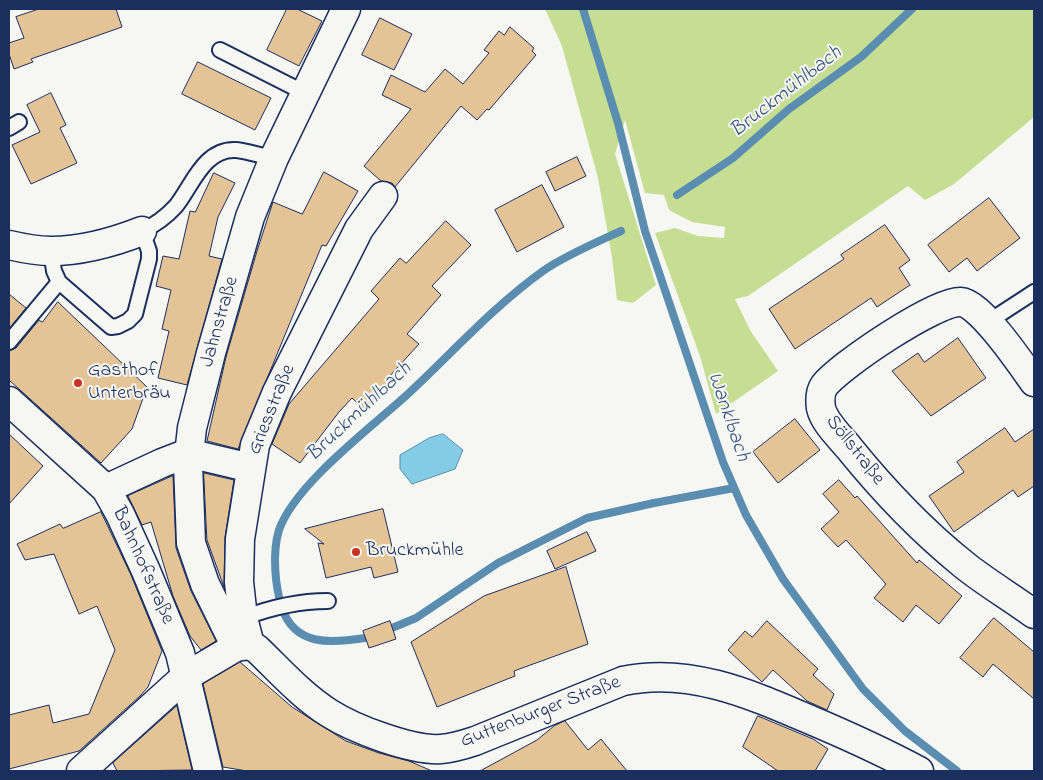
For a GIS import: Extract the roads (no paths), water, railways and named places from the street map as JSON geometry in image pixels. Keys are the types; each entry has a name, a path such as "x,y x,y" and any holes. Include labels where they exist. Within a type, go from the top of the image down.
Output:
{"street":[{"name":"Jahnstraße","path":"243,646 205,584 191,543 188,453 192,428 250,217 274,158 346,9"},
{"name":"Griesstraße","path":"243,646 244,618 239,582 240,539 255,445 277,392 359,229 383,196"},
{"path":"9,245 51,251 78,249 116,240 142,231"},
{"name":"Söllstraße","path":"1034,382 988,322 971,305 961,302 943,305 920,317 839,371 822,387 820,398 821,410 829,422 878,484 927,532 964,564 1034,614"},
{"name":"Bahnhofstraße","path":"9,401 106,489 120,514 180,653 184,677 208,771"},
{"path":"106,489 188,453 251,468"},
{"path":"80,771 184,677 243,646"},
{"name":"Guttenburger Straße","path":"243,646 258,649 304,693 329,713 383,737 425,748 440,749 466,744 617,683 640,677 688,678 726,686 764,700 854,738 919,771"}],"lane":[{"path":"220,50 305,93"},
{"path":"51,251 54,272 59,282 111,326 118,326 128,321 135,314 149,259 149,251 142,231 162,219 175,206 186,193 206,162 213,156 235,150 274,158"},
{"path":"9,342 59,282"},
{"path":"988,322 1034,292"},
{"path":"244,618 273,607 294,602 328,600"}],"water":[{"path":"443,434 463,450 455,469 412,484 400,469 400,455 429,438"}],"waterway":[{"name":"Wanklbach","path":"583,9 618,123 645,231 723,462 746,515 783,579 863,689 905,731 957,771"},
{"name":"Bruckmühlbach","path":"677,195 733,158 789,109 861,57 912,9"},
{"name":"Bruckmühlbach","path":"365,638 340,641 316,640 296,630 288,621 282,608 276,580 275,559 279,530 288,512 317,475 409,393 508,299 551,265 621,231"},
{"name":"Bruckmühlbach","path":"392,628 416,618 498,563 587,518 734,488"}],"place":[{"name":"Gasthof Unterbräu","path":"78,383"},
{"name":"Bruckmühle","path":"356,552"}]}
